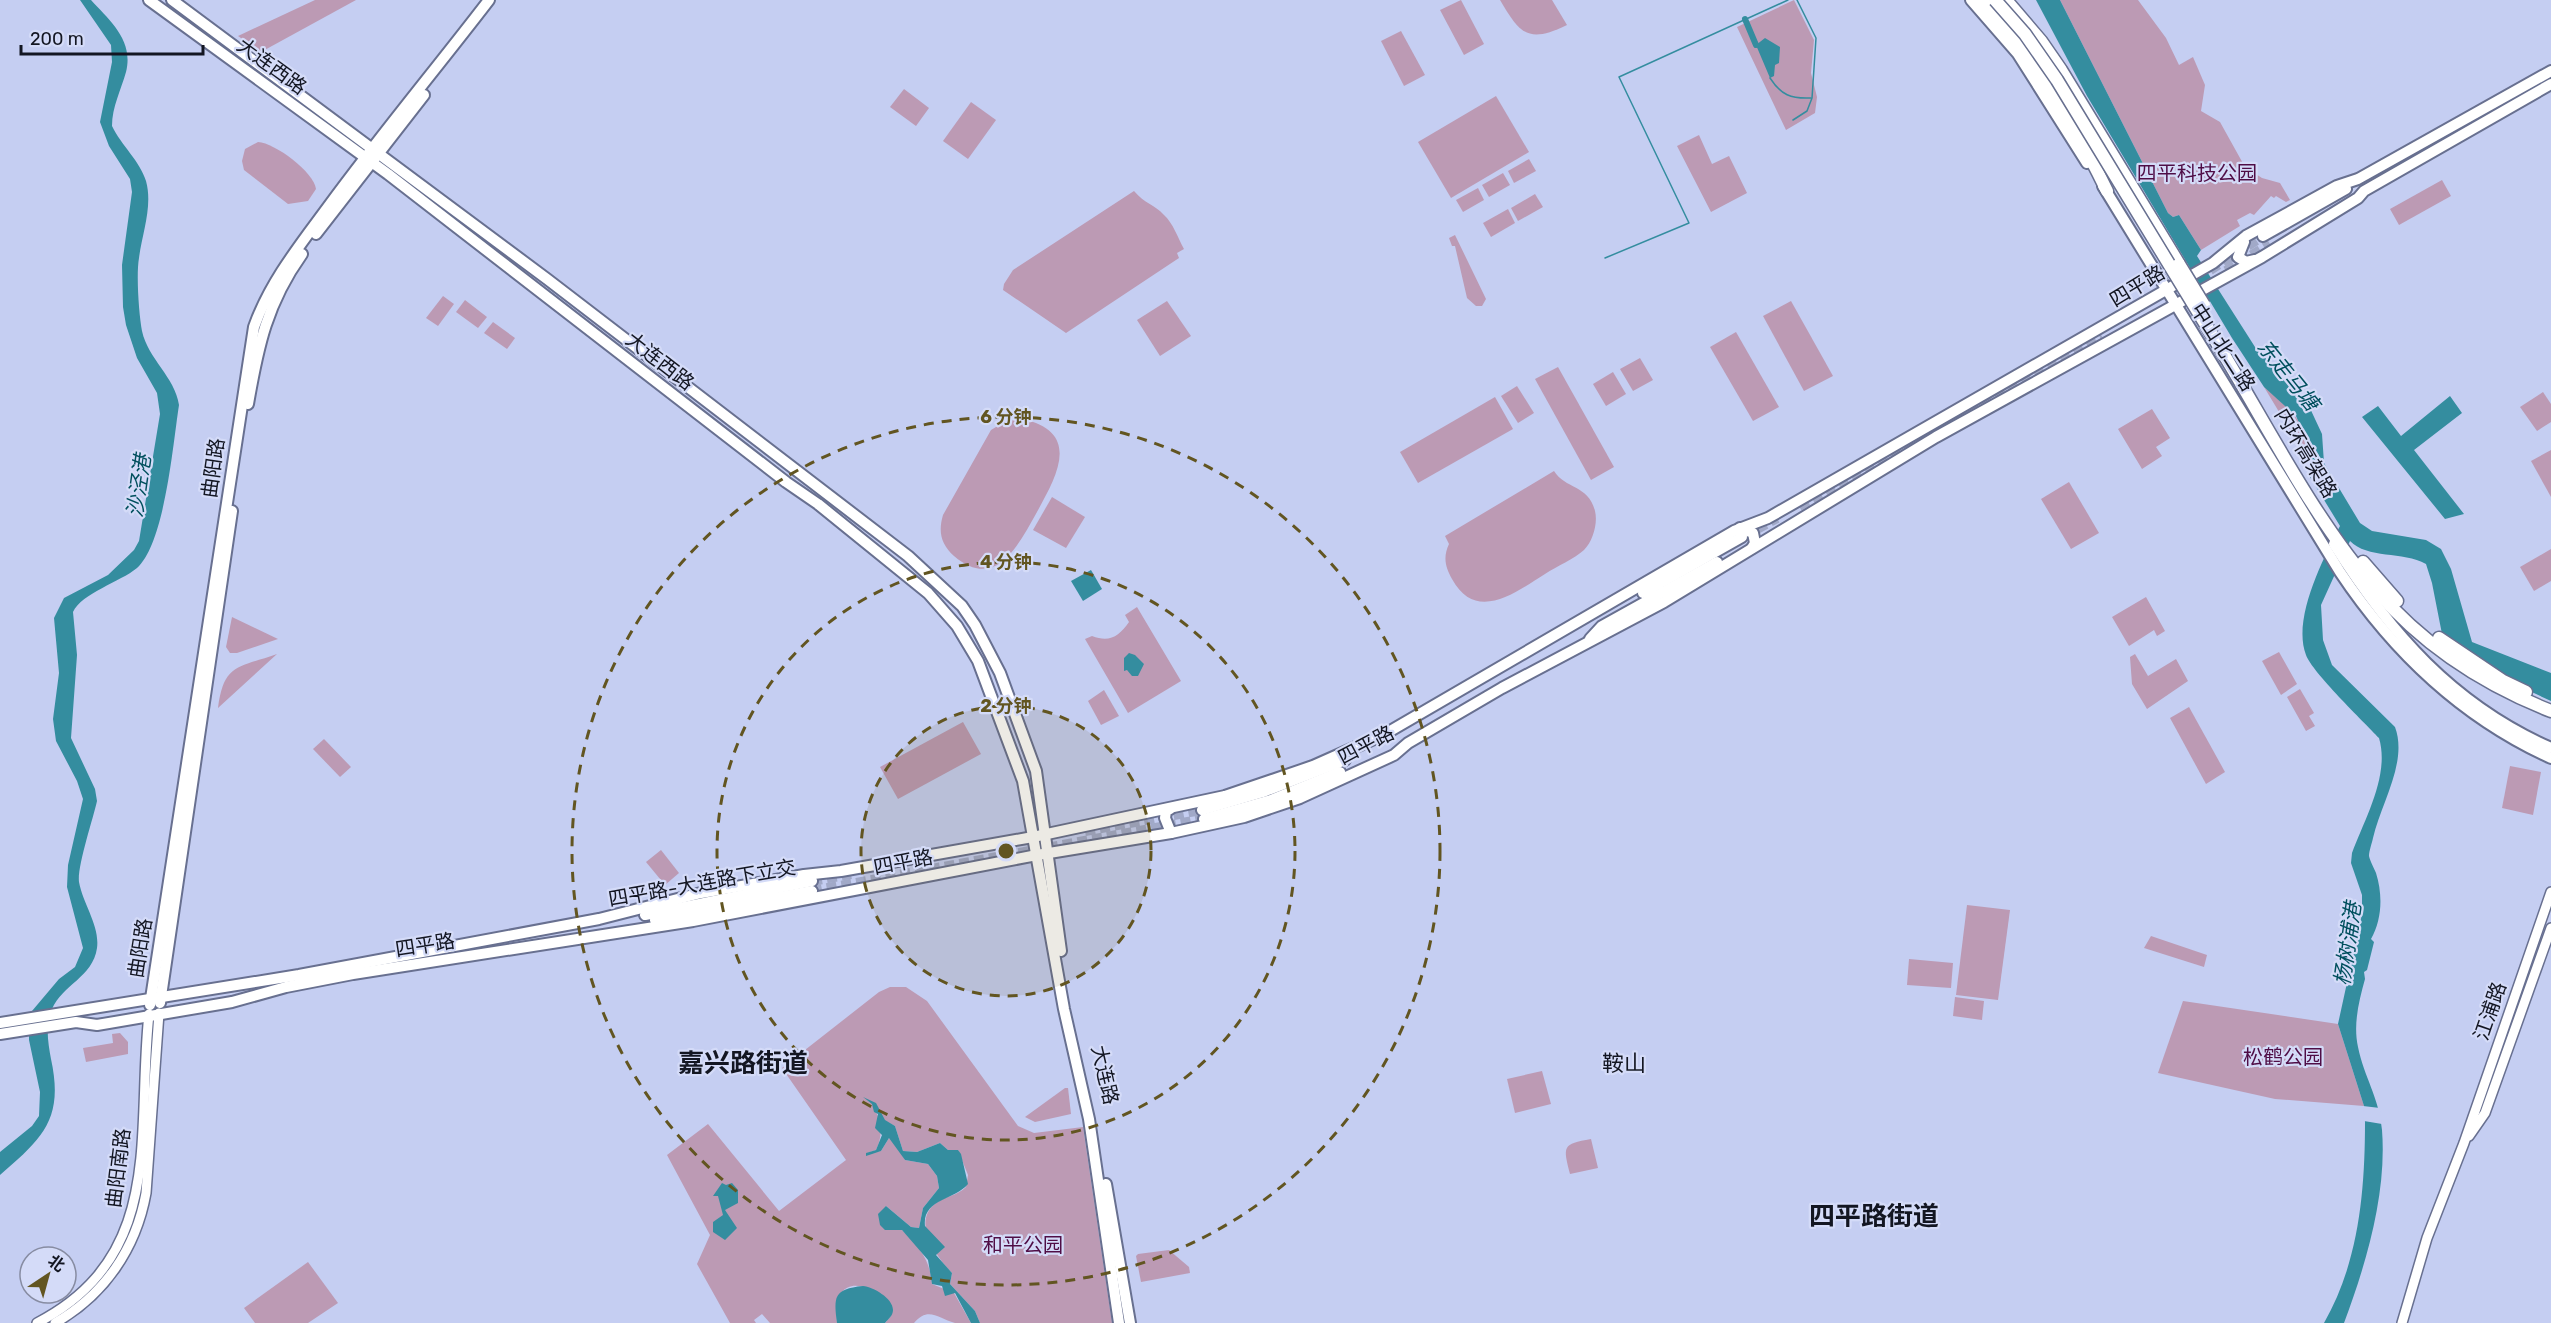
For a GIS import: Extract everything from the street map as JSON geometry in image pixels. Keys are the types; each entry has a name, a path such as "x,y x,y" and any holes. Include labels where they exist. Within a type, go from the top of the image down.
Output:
{"highway":[{"path":"1981,0 2020,46 2064,113 2107,191"},
{"name":"内环高架路","path":"1995,0 2025,34 2057,80 2307,492 2362,574 2399,615 2450,657 2499,688 2551,711"},
{"name":"内环高架路","path":"2005,0 2041,41 2061,70 2325,508 2357,555 2394,599 2444,642 2503,681 2551,703"}],"main road":[{"name":"大连西路","path":"149,0 547,279 900,549 954,596 975,625 1000,673 1036,771 1046,835"},
{"name":"大连西路","path":"172,0 818,504 928,593 957,626 978,661 1023,781 1037,855"},
{"name":"曲阳路","path":"154,1013 211,667 241,445 262,330 273,301 295,263 489,0"},
{"name":"曲阳路","path":"372,156 497,0"},
{"name":"中山北二路","path":"1971,0 2018,54 2107,191 2174,304 2377,624 2426,676 2483,722 2551,758"},
{"name":"中山北二路","path":"2005,0 2045,57 2187,297 2328,544"},
{"path":"2262,238 2342,191 2358,179 2551,71"},
{"name":"四平路","path":"0,1023 231,988 599,919 725,888 804,875 841,872 1046,835 1225,796 1286,776 1385,734 1590,616 1609,613 1936,437 2262,257 2358,198 2364,191 2551,84"},
{"path":"2262,257 2246,262 2238,257 2241,247 2364,191"},
{"name":"四平路","path":"0,1034 76,1022 98,1025 154,1013 232,1002 286,987 353,974 816,899 1037,855 1171,833 1233,820 1300,798 1394,754 1408,743 1502,688 1586,644 1602,626 1745,540 1768,518 2178,282 2262,238"},
{"name":"中山北二路","path":"2342,567 2392,628 2436,674 2488,713 2551,748"},
{"path":"1385,734 1365,751 1328,768 1203,815 1271,800 1408,743"},
{"path":"1170,809 1165,818 1171,833"},
{"name":"大连路","path":"1046,835 1067,988 1096,1117 1130,1323"},
{"name":"大连路","path":"1037,855 1064,1009 1089,1119 1119,1323"},
{"name":"四平路-大连路下立交","path":"599,919 647,915 812,886 623,926 606,934"},
{"name":"江浦路","path":"2402,1323 2427,1238 2464,1143 2551,892"},
{"name":"江浦路","path":"2464,1143 2484,1115 2551,928"},
{"name":"曲阳南路","path":"37,1323 65,1307 86,1290 112,1258 126,1232 139,1176 154,1013"},
{"name":"曲阳南路","path":"55,1323 85,1303 107,1279 131,1245 141,1219 146,1193 154,1013"}],"green space":[{"path":"315,0 356,0 261,52 238,36"},
{"path":"1461,0 1484,44 1464,55 1440,10"},
{"path":"1500,0 1552,0 1567,25 1543,34 1526,32 1513,21"},
{"path":"1794,0 1814,40 1811,73 1817,97 1815,113 1786,130 1737,27"},
{"name":"四平科技公园","path":"2060,0 2138,0 2166,38 2179,65 2193,57 2205,85 2201,111 2220,122 2245,167 2262,178 2280,183 2290,200 2286,202 2276,196 2274,198 2271,196 2254,215 2250,213 2237,220 2240,226 2201,250 2179,215 2173,217 2168,213"},
{"path":"1401,31 1425,75 1404,86 1381,41"},
{"path":"904,89 929,108 916,126 890,107"},
{"path":"1496,96 1529,152 1451,198 1418,142"},
{"path":"971,102 996,120 968,159 943,141"},
{"path":"1699,135 1712,164 1729,156 1747,193 1711,212 1677,146"},
{"path":"258,142 274,147 293,160 314,182 316,189 308,201 288,204 244,170 242,161 245,149"},
{"path":"1529,159 1536,171 1514,183 1508,171"},
{"path":"1503,173 1510,185 1489,197 1482,185"},
{"path":"2442,180 2451,196 2399,225 2390,209"},
{"path":"1478,188 1484,200 1463,212 1456,200"},
{"path":"1134,191 1160,211 1170,222 1184,249 1177,253 1179,258 1066,333 1003,290 1013,270"},
{"path":"1535,194 1543,207 1518,221 1511,208"},
{"path":"1508,209 1515,223 1491,237 1483,223"},
{"path":"1455,235 1486,299 1482,306 1476,306 1467,298 1455,246 1452,246 1449,238"},
{"path":"443,296 454,304 438,326 426,318"},
{"path":"465,300 487,317 478,328 456,312"},
{"path":"1167,301 1191,336 1160,356 1137,320"},
{"path":"1791,301 1833,376 1804,391 1763,316"},
{"path":"493,322 515,338 507,349 484,333"},
{"path":"1736,332 1779,407 1753,421 1710,347"},
{"path":"1640,358 1653,380 1633,391 1620,369"},
{"path":"1558,367 1614,467 1591,480 1535,379"},
{"path":"1613,372 1626,394 1606,406 1593,384"},
{"path":"1517,386 1534,413 1518,423 1501,396"},
{"path":"2264,387 2289,409 2303,428 2310,449 2308,460"},
{"path":"2543,392 2551,404 2551,422 2537,431 2520,407"},
{"path":"1495,397 1513,429 1418,483 1400,452"},
{"path":"2152,409 2170,438 2156,447 2162,456 2142,469 2118,429"},
{"path":"1022,419 1041,425 1053,434 1059,445 1060,457 1057,471 1037,512 1014,549 1005,559 994,566 982,569 969,566 954,556 943,542 941,527 943,515 991,430 1006,421"},
{"path":"2551,450 2551,497 2531,461"},
{"path":"1554,471 1564,481 1588,496 1592,503 1596,521 1587,546 1575,556 1509,596 1484,602 1472,599 1462,592 1446,566 1445,557 1449,544 1445,536"},
{"path":"2069,482 2099,533 2071,549 2041,499"},
{"path":"1052,497 1085,517 1066,548 1033,530"},
{"path":"2551,549 2551,581 2534,591 2520,567"},
{"path":"2146,597 2165,631 2157,636 2154,630 2129,646 2112,617"},
{"path":"1137,607 1181,681 1128,713 1085,639 1092,636 1104,639 1114,637 1129,622 1125,615"},
{"path":"232,617 278,639 237,653 230,653 226,647"},
{"path":"2279,652 2297,684 2281,695 2262,661"},
{"path":"277,654 218,708 224,683 235,669"},
{"path":"2135,654 2148,676 2176,659 2188,681 2147,709 2132,684 2130,657"},
{"path":"2300,689 2314,713 2309,716 2315,726 2306,731 2287,697"},
{"path":"1104,690 1119,716 1101,725 1088,701"},
{"path":"2189,707 2225,772 2206,784 2170,718"},
{"path":"963,722 981,754 898,799 880,767"},
{"path":"324,739 351,767 340,777 313,749"},
{"path":"2510,766 2541,772 2533,815 2502,808"},
{"path":"661,850 679,873 665,885 646,862"},
{"path":"1967,905 2010,910 1998,1000 1956,995"},
{"path":"2151,936 2207,955 2204,967 2144,948"},
{"path":"1909,959 1953,963 1951,988 1907,985"},
{"name":"和平公园","path":"890,987 906,987 927,1001 1018,1126 1034,1133 1083,1127 1112,1323 980,1323 975,1311 950,1284 952,1273 933,1248 926,1229 929,1211 936,1203 966,1187 968,1175 958,1150 948,1150 940,1143 917,1152 903,1151 895,1126 885,1121 872,1104 878,1115 881,1132 876,1150 867,1153 881,1151 889,1138 893,1139 905,1160 928,1164 937,1176 939,1188 923,1208 919,1228 911,1227 886,1206 885,1230 902,1230 914,1242 929,1267 932,1284 954,1293 971,1323 955,1323 929,1314 914,1323 885,1323 891,1316 887,1299 876,1292 857,1286 843,1291 839,1298 837,1323 770,1323 762,1314 754,1320 756,1323 730,1323 697,1264 710,1235 667,1155 708,1124 779,1211 846,1160 782,1068 879,992"},
{"path":"1955,997 1984,1001 1982,1020 1953,1016"},
{"name":"松鹤公园","path":"2183,1001 2338,1024 2364,1106 2275,1099 2158,1073"},
{"path":"120,1033 128,1042 128,1054 86,1062 83,1048 113,1043 112,1034"},
{"path":"1542,1071 1551,1104 1515,1113 1507,1079"},
{"path":"1068,1088 1071,1114 1035,1122 1025,1117"},
{"path":"1591,1139 1598,1168 1570,1174 1566,1157 1567,1148 1574,1143"},
{"path":"1169,1250 1189,1267 1190,1273 1141,1282 1136,1256"},
{"path":"308,1262 338,1303 308,1323 255,1323 244,1308"}],"shaded area":[{"path":"80,0 91,0 119,32 127,50 126,72 115,105 112,126 143,174 148,191 148,210 138,265 138,295 142,331 145,341 177,395 179,405 161,515 147,555 137,568 84,599 73,612 77,655 71,738 95,789 97,801 83,855 79,882 94,923 97,948 90,966 57,1001 48,1022 55,1097 52,1112 38,1138 0,1175 0,1152 32,1126 39,1116 40,1092 29,1040 29,1022 32,1011 59,979 75,967 83,948 67,887 68,865 83,799 77,781 56,741 53,719 59,673 54,618 64,598 108,575 134,550 139,541 160,414 157,393 137,358 126,325 123,307 122,265 132,192 130,179 109,146 100,122 112,62 111,45"},
{"path":"2036,0 2060,0 2168,213 2173,217 2179,215 2201,250 2197,256 2255,347 2308,404 2322,434 2324,463 2360,523 2372,531 2426,540 2441,549 2451,569 2472,642 2551,673 2551,701 2508,681 2442,634 2426,564 2407,557 2375,553 2357,547 2350,541 2321,605 2323,640 2332,665 2395,727 2398,754 2392,783 2369,854 2378,881 2380,907 2375,932 2371,939 2374,942 2367,970 2364,972 2365,979 2356,1021 2361,1058 2375,1097 2382,1130 2381,1179 2367,1253 2344,1323 2324,1323 2345,1276 2358,1226 2364,1174 2365,1122 2364,1106 2338,1024 2362,914 2362,895 2351,863 2352,853 2379,781 2382,752 2379,738 2310,663 2303,640 2303,624 2311,589 2340,526 2310,477 2308,460 2311,450 2296,416 2264,387 2232,338 2087,96"},
{"path":"1765,38 1780,47 1779,63 1775,65 1774,76 1770,78 1756,45"},
{"path":"2450,396 2462,413 2414,450 2464,514 2445,519 2362,417 2378,406 2401,436"},
{"path":"1091,570 1102,589 1083,601 1071,581"},
{"path":"1129,653 1135,655 1144,664 1138,676 1132,676 1127,670 1124,671 1124,658"},
{"path":"863,1097 876,1103 885,1120 895,1126 903,1151 917,1152 940,1143 948,1150 958,1150 961,1154 968,1184 934,1205 925,1217 925,1226 945,1247 936,1255 952,1273 950,1284 975,1311 980,1323 971,1323 955,1293 945,1296 942,1286 932,1284 928,1260 902,1230 885,1230 880,1225 878,1214 886,1206 911,1227 919,1228 923,1208 939,1188 937,1176 928,1164 905,1160 889,1138 881,1151 866,1156 866,1153 876,1150 882,1135 875,1128 878,1114 874,1112 872,1104"},
{"path":"722,1183 726,1185 732,1183 738,1190 738,1203 725,1210 737,1228 725,1240 713,1232 713,1222 723,1215 718,1196 713,1196"},
{"path":"863,1286 872,1288 890,1301 893,1310 891,1316 885,1323 837,1323 836,1301 838,1296 846,1289"}],"pier":[{"path":"2363,1106 2380,1108 2382,1124 2364,1121"}],"waterway":[{"path":"1605,258 1689,223 1619,77 1788,0"},
{"path":"1793,120 1807,111 1812,98 1816,38 1797,0"},
{"path":"1745,19 1756,45"},
{"path":"1770,78 1787,95 1811,98"}],"tunnel":[{"path":"2210,270 2263,236"},
{"path":"2226,271 2270,244"},
{"path":"1799,506 2100,333"},
{"path":"1744,536 1777,518"},
{"path":"1085,831 1202,810"},
{"path":"812,891 1204,819"},
{"path":"812,881 851,874"}],"district":[{"name":"嘉兴路街道","path":"743,1063"},
{"name":"鞍山","path":"1624,1063"},
{"name":"四平路街道","path":"1874,1216"}],"water label":[{"name":"东走马塘","path":"2288,375"},
{"name":"沙泾港","path":"139,486"},
{"name":"杨树浦港","path":"2348,944"}]}
